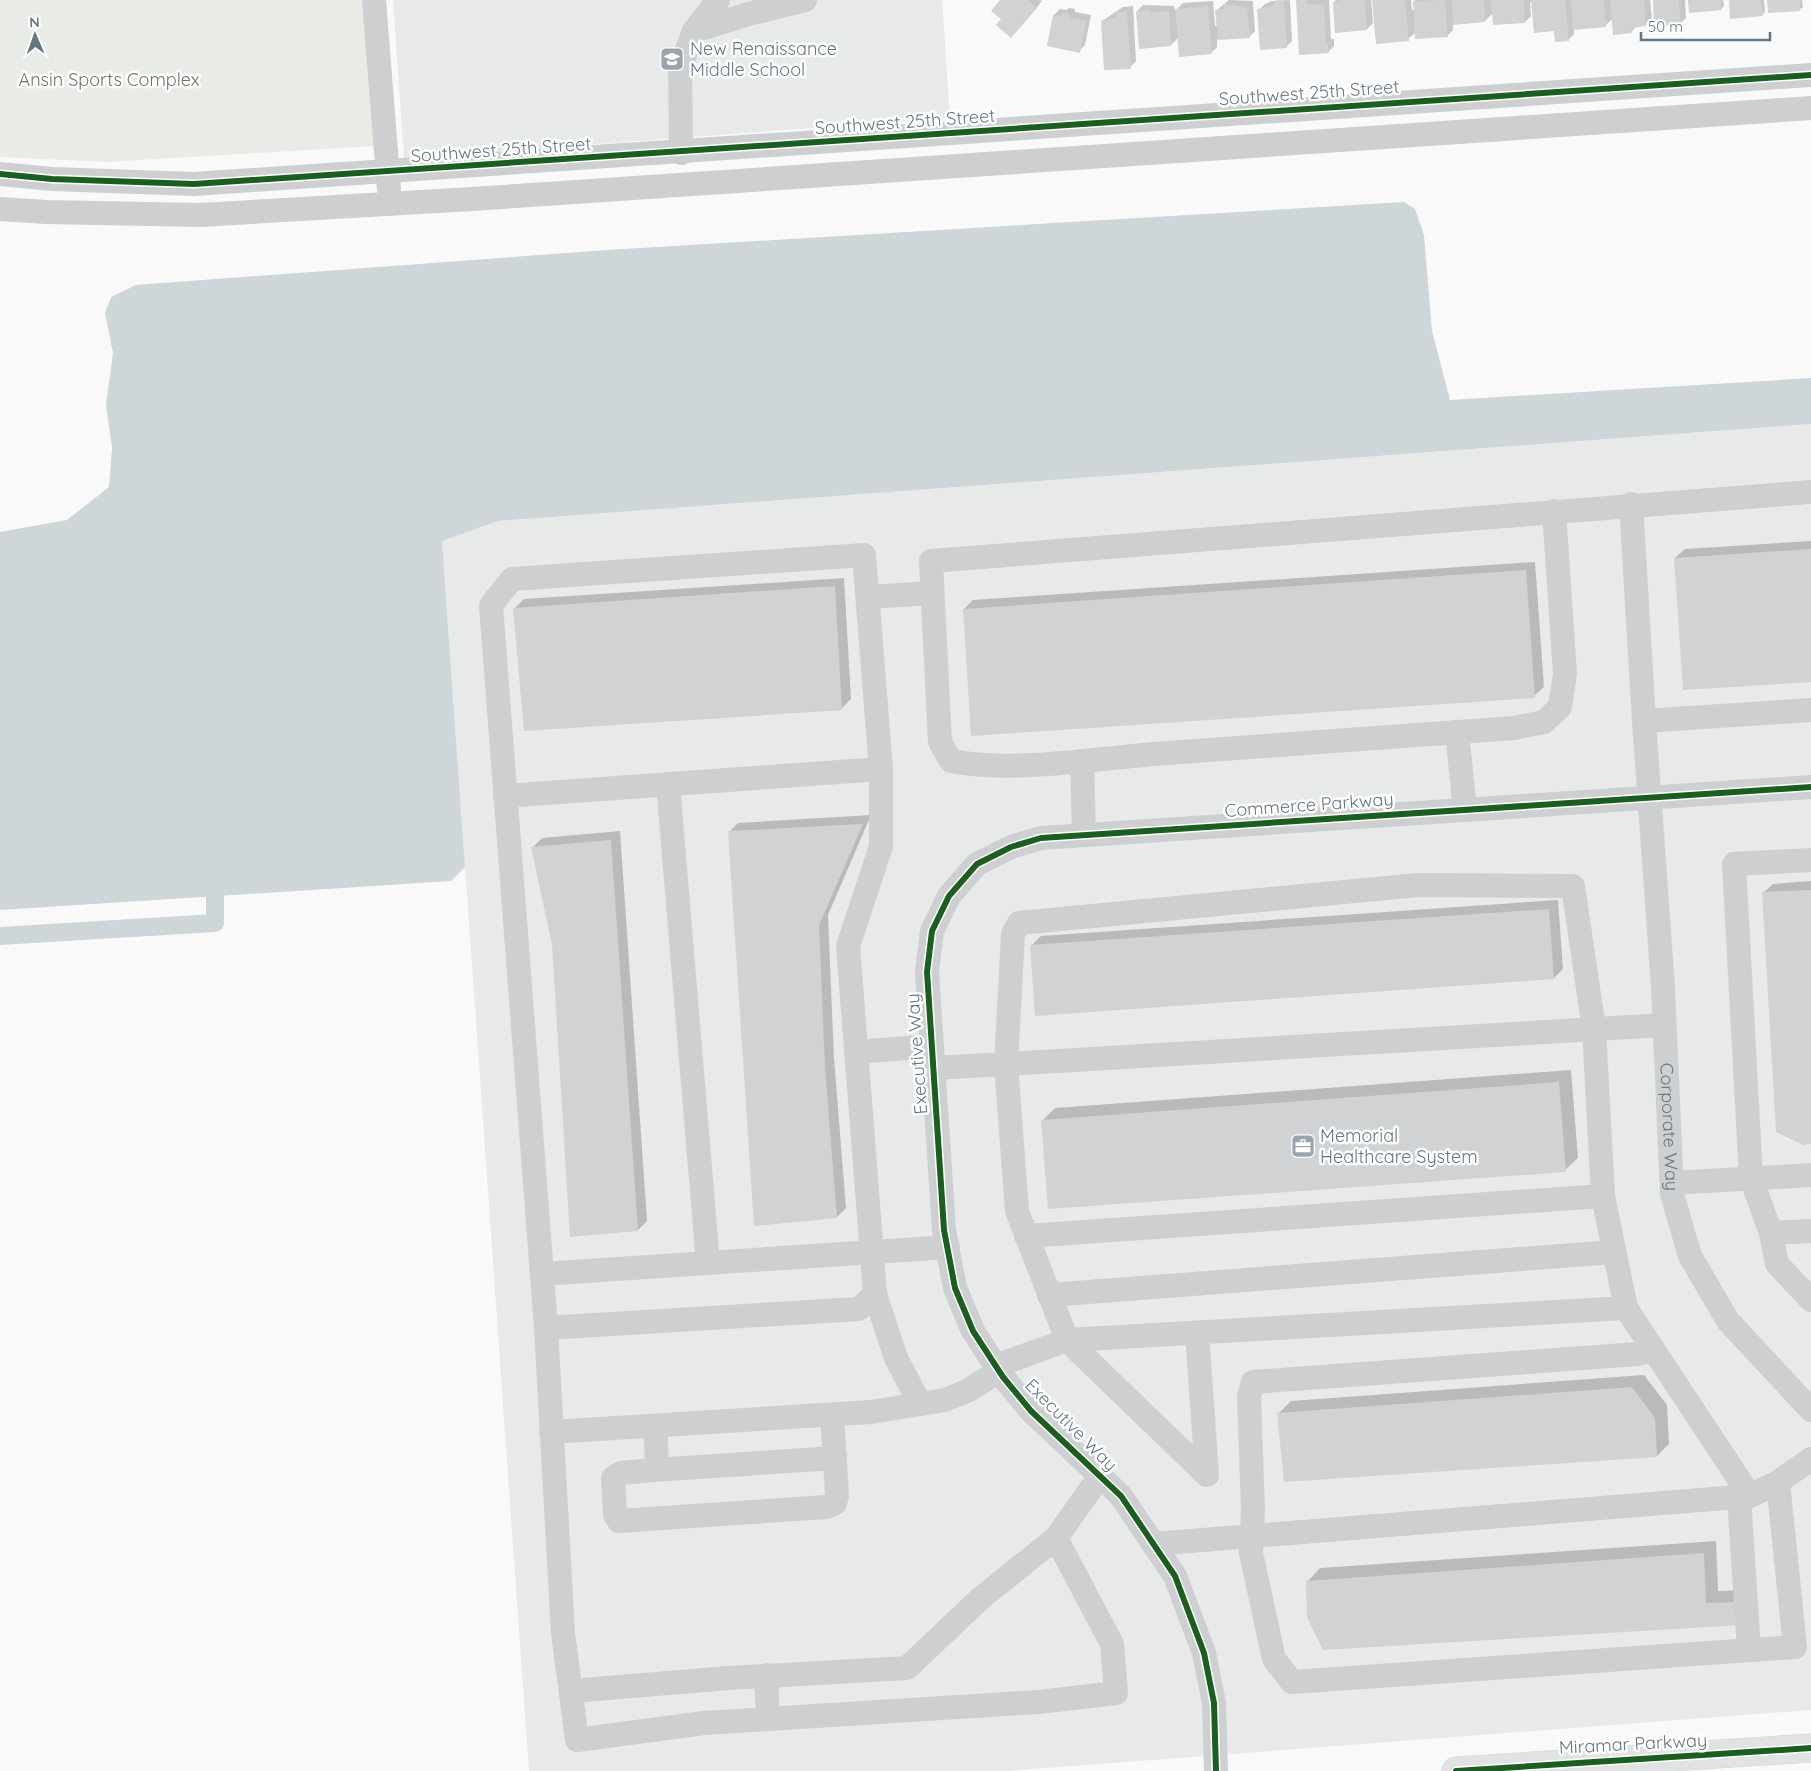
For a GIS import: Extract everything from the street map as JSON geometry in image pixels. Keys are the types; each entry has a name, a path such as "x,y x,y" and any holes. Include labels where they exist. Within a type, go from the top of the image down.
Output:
{"main road":[{"name":"Miramar Parkway","path":"1456,1771 1811,1748"}],"street":[{"path":"374,0 389,204"},
{"path":"681,153 680,68 694,31 718,0"},
{"path":"694,31 752,13 805,0"},
{"name":"Southwest 25th Street","path":"0,174 52,179 194,184 388,173 1811,75"},
{"path":"0,209 46,212 200,215 389,204 1811,108"},
{"path":"1554,511 1565,674 1560,707 1544,722 1514,728 1082,761 976,766 950,761 940,742 931,561 1631,504 1811,492"},
{"name":"Corporate Way","path":"1631,504 1664,1025 1672,1194 1690,1256 1728,1321 1811,1410"},
{"path":"920,1404 896,1358 875,1294 848,946 880,846 881,768 864,555 512,579 491,605 546,1328 563,1634 577,1740 704,1723 1039,1702 1116,1693 1112,1644 1056,1538"},
{"path":"868,597 932,592"},
{"path":"1644,721 1811,710"},
{"path":"1457,732 1464,810"},
{"path":"1082,761 1084,835"},
{"path":"505,796 881,768"},
{"path":"668,784 708,1263"},
{"name":"Commerce Parkway","path":"977,864 1010,847 1040,838 1811,787"},
{"path":"1811,860 1734,864 1751,1178 1771,1233 1777,1264 1811,1300"},
{"name":"Executive Way","path":"977,864 949,896 932,931 927,972 944,1230 959,1296 973,1331 1031,1411 1121,1496 1175,1576 1204,1653 1214,1703 1216,1771"},
{"path":"1197,1332 1206,1475 1067,1340 1016,1211 1006,1064 1013,934 1019,923 1418,885 1573,886 1594,1029 1603,1196 1613,1252 1626,1308 1744,1496 1749,1650"},
{"path":"856,1052 1006,1064 1664,1025"},
{"path":"1672,1183 1811,1175"},
{"path":"1026,1236 1603,1196"},
{"path":"1771,1233 1811,1231"},
{"path":"542,1274 948,1247"},
{"path":"1050,1295 1613,1252"},
{"path":"546,1328 859,1308 875,1294"},
{"path":"551,1432 871,1412 945,1400 969,1390 998,1368 1067,1340 1626,1308"},
{"path":"1653,1350 1638,1354 1254,1382 1249,1396 1252,1553 1274,1658 1292,1682 1795,1647 1778,1482"},
{"path":"832,1415 837,1495 835,1503 826,1507 620,1522 615,1515 613,1478 621,1473 834,1458"},
{"path":"653,1470 657,1465 655,1426"},
{"path":"1154,1544 1744,1496 1778,1482 1811,1459"},
{"path":"571,1691 766,1675 907,1668 981,1598 1056,1538 1100,1476"},
{"path":"766,1675 768,1719"}],"shaded area":[{"name":"New Renaissance Middle School","path":"393,0 942,0 950,118 404,158"},
{"path":"1404,202 1415,209 1424,235 1432,331 1450,400 1811,378 1811,424 498,521 442,541 465,867 451,881 0,910 0,532 67,520 109,487 112,448 106,405 113,353 105,313 111,297 136,285 607,250"},
{"path":"1811,424 1811,1710 1007,1771 529,1771 442,541 498,521"}],"green space":[{"name":"Ansin Sports Complex","path":"0,0 380,0 390,145 107,162 0,157"}],"building":[{"path":"1000,0 1028,0 1037,8 1011,38 996,25 1001,19 991,11"},
{"path":"1284,0 1287,48 1260,50 1257,9 1274,6 1273,1"},
{"path":"1296,0 1307,0 1307,4 1324,5 1326,44 1328,44 1329,53 1299,55"},
{"path":"1365,0 1367,30 1335,33 1333,2"},
{"path":"1372,0 1405,0 1409,41 1376,44"},
{"path":"1445,0 1448,37 1415,39 1413,1"},
{"path":"1452,0 1484,0 1485,22 1453,25"},
{"path":"1491,0 1524,0 1525,23 1493,25"},
{"path":"1531,0 1565,0 1569,41 1555,42 1554,31 1534,33"},
{"path":"1571,0 1604,0 1606,27 1573,30"},
{"path":"1610,0 1644,0 1646,26 1631,28 1632,33 1613,35"},
{"path":"1653,0 1679,0 1681,25 1654,26"},
{"path":"1688,0 1721,0 1722,10 1689,13"},
{"path":"1729,0 1761,0 1763,16 1730,19"},
{"path":"1767,0 1800,0 1800,11 1768,13"},
{"path":"1223,4 1247,7 1250,38 1218,40 1215,10 1224,9"},
{"path":"1208,6 1212,54 1179,57 1175,9"},
{"path":"1149,10 1150,12 1169,11 1171,46 1139,49 1136,11"},
{"path":"1116,12 1127,12 1131,69 1104,70 1101,21 1116,17"},
{"path":"1062,13 1070,14 1069,18 1086,21 1080,53 1047,46 1053,15 1061,16"},
{"path":"1811,549 1811,682 1683,690 1674,558"},
{"path":"1526,570 1535,698 971,736 963,609"},
{"path":"835,586 842,710 524,731 513,608"},
{"path":"863,824 819,925 825,1068 837,1218 754,1226 728,831"},
{"path":"611,840 638,1231 570,1237 552,945 531,847"},
{"path":"1811,890 1811,1144 1803,1145 1776,1132 1762,892"},
{"path":"1549,909 1554,979 1035,1016 1030,945"},
{"name":"Memorial Healthcare System","path":"1559,1082 1566,1172 1048,1209 1041,1120"},
{"path":"1632,1387 1655,1418 1657,1457 1284,1482 1277,1413"},
{"path":"1704,1553 1706,1603 1741,1602 1741,1625 1323,1650 1307,1617 1306,1581"}],"waterway":[{"path":"0,936 215,923 215,874"}],"cycle path":[{"path":"0,174 52,179 194,184 1811,75"},
{"path":"1216,1771 1214,1703 1204,1653 1175,1576 1121,1496 1031,1411 1003,1377 973,1331 955,1288 944,1230 927,972 932,931 949,896 977,864 1011,847 1041,838 1811,787"},
{"path":"1456,1771 1811,1748"}],"place":[{"name":"New Renaissance Middle School","path":"672,59"},
{"name":"Memorial Healthcare System","path":"1303,1146"}]}
